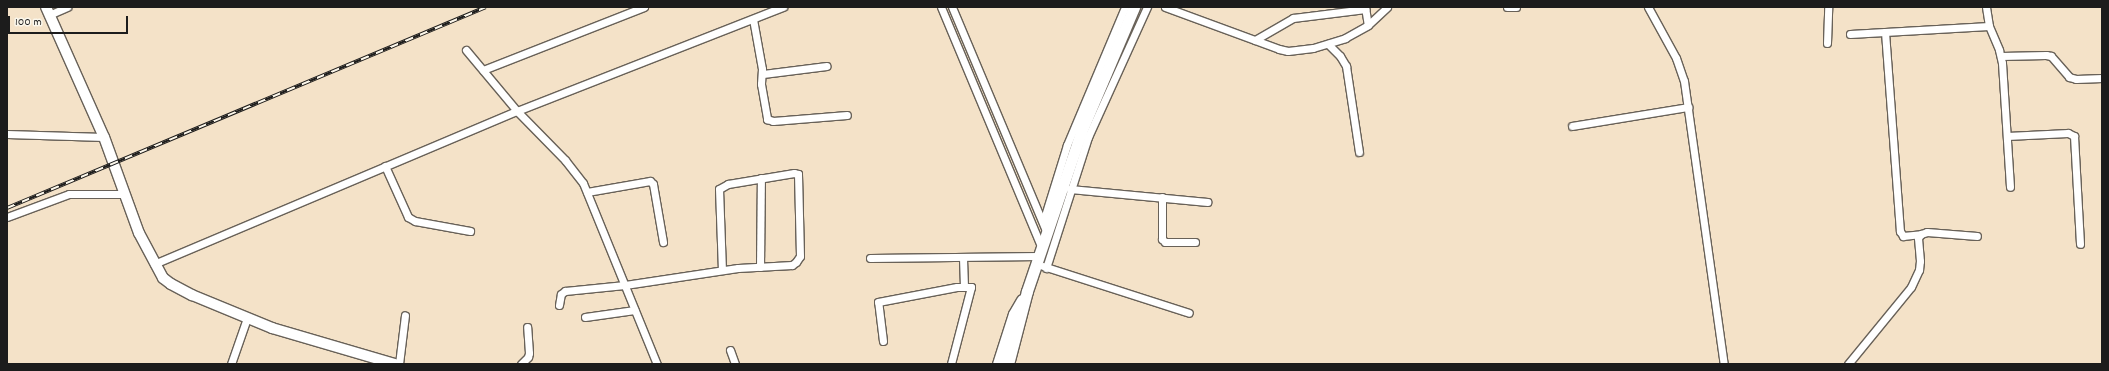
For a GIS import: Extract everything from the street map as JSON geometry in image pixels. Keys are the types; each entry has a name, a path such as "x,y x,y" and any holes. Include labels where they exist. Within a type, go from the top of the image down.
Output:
{"main road":[{"path":"998,364 1014,314 1041,259 1045,228 1081,132 1134,7"},
{"path":"48,11 104,137 124,194 154,264 164,278 171,284 247,318 301,337 395,364"},
{"path":"1008,364 1027,290"}],"street":[{"path":"48,11 66,7"},
{"path":"482,70 644,7"},
{"path":"154,264 517,111 783,7"},
{"path":"941,7 1041,259"},
{"path":"952,7 1045,228"},
{"path":"1045,228 1067,146 1125,7"},
{"path":"1041,259 1070,189 1088,137 1147,7"},
{"path":"1165,7 1255,40 1288,50 1305,49 1328,44 1344,38 1368,25 1387,7"},
{"path":"1507,7 1516,7"},
{"path":"1648,7 1681,68 1688,107 1724,364"},
{"path":"1827,43 1828,7"},
{"path":"1986,7 1989,26 2001,56 2010,187"},
{"path":"1255,40 1293,18 1365,8 1368,25"},
{"path":"753,19 763,74 762,92 769,120 847,115"},
{"path":"1850,34 1989,26"},
{"path":"1885,32 1900,231 1903,236 1927,232 1977,236"},
{"path":"1328,44 1340,56 1346,66 1359,152"},
{"path":"466,50 517,111 574,170 587,192 658,364"},
{"path":"2001,56 2051,56 2069,77 2076,79 2102,78"},
{"path":"763,74 826,66"},
{"path":"1572,126 1688,107"},
{"path":"2007,136 2068,133 2074,136 2080,244"},
{"path":"7,134 104,137"},
{"path":"385,166 408,217 415,221 470,231"},
{"path":"558,305 561,294 565,292 625,285 722,270 792,265 800,256 798,174 794,173 724,184 719,189 722,270"},
{"path":"760,267 761,178"},
{"path":"587,192 650,181 653,184 663,242"},
{"path":"1070,189 1206,202"},
{"path":"7,217 69,194 124,194"},
{"path":"1162,197 1162,239 1165,242 1195,242"},
{"path":"1848,364 1905,295 1913,283 1920,262 1918,238 1921,234"},
{"path":"870,258 1041,259 1189,313"},
{"path":"963,258 964,287"},
{"path":"883,341 878,302 971,287 950,364"},
{"path":"585,316 635,310"},
{"path":"399,364 404,315"},
{"path":"231,364 247,318"},
{"path":"521,364 529,353 527,327"},
{"path":"730,350 735,364"}],"railway":[{"path":"7,208 486,7"}]}
